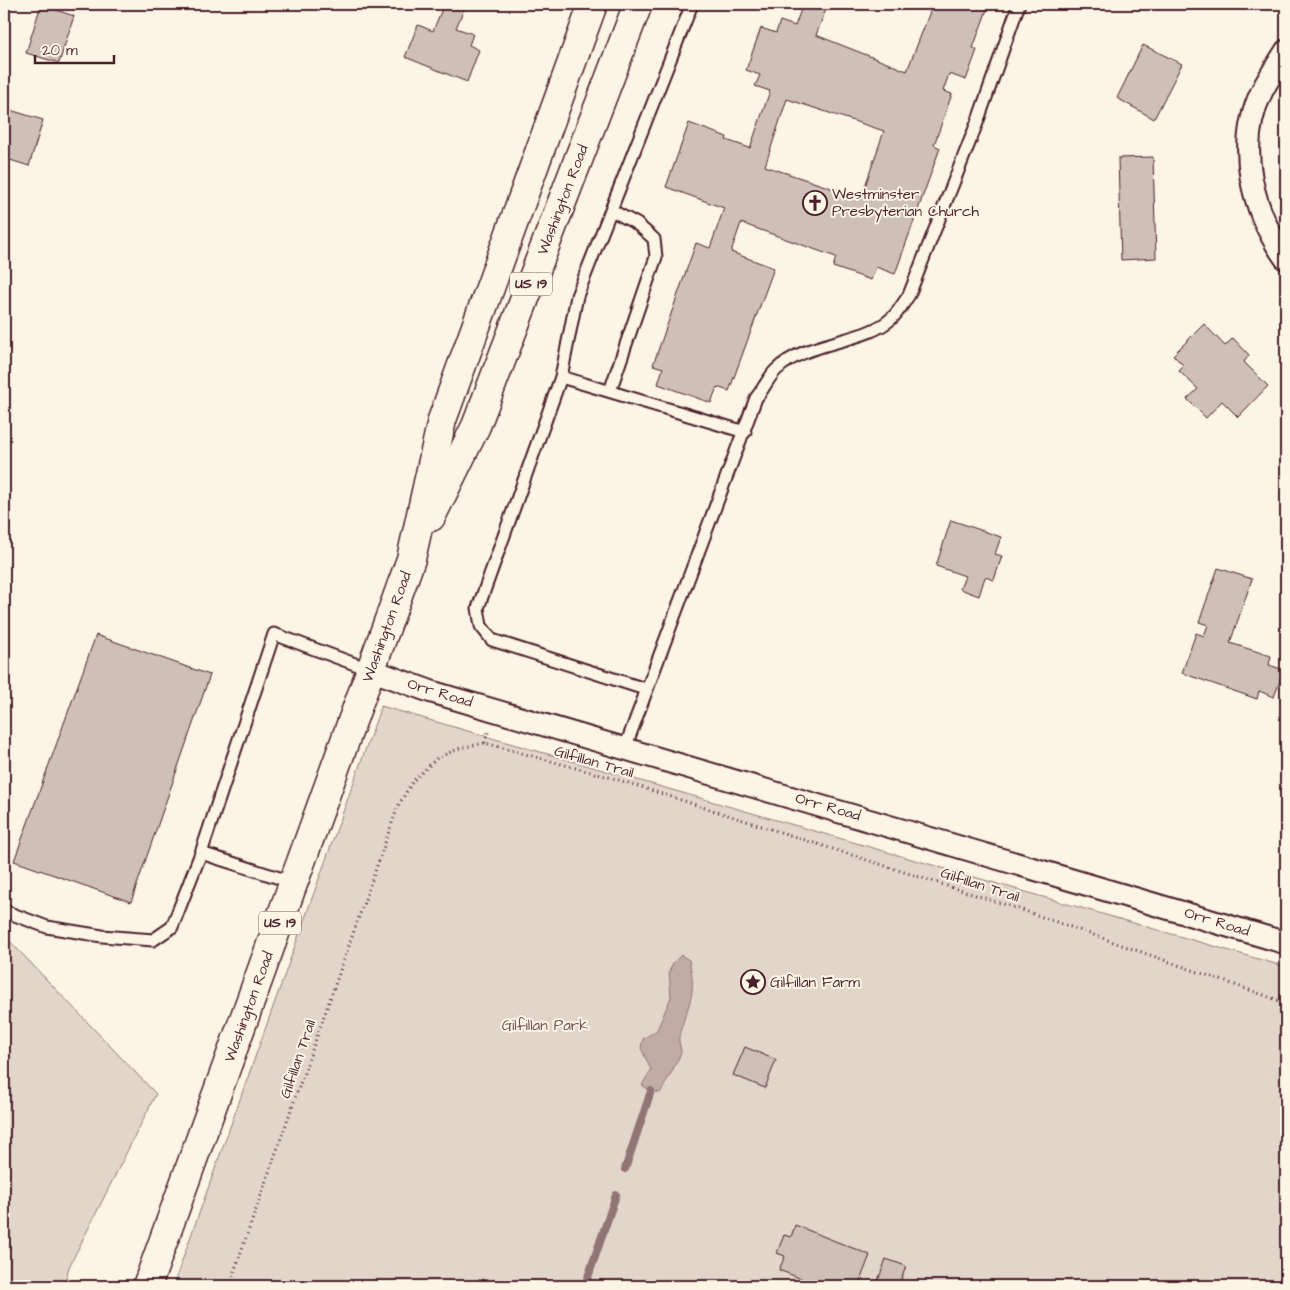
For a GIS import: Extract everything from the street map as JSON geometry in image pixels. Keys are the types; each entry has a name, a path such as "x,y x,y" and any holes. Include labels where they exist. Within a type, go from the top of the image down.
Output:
{"main road":[{"name":"Washington Road","path":"411,559 442,420 593,4"},
{"name":"Washington Road","path":"147,1286 411,559 476,426 638,4"}],"street":[{"path":"1286,51 1262,92 1252,126 1249,167 1257,207 1272,239 1286,259"},
{"name":"Orr Road","path":"371,670 432,692 1286,943"}],"lane":[{"path":"646,689 492,640 481,626 478,608 561,377 577,296 692,4"},
{"path":"625,748 745,432 756,398 775,371 816,347 868,333 893,317 909,295 977,123 1019,4"},
{"path":"610,391 656,257 654,238 637,224 611,210"},
{"path":"561,377 745,432"},
{"path":"4,911 46,927 102,936 153,940 172,927 201,853 274,634 371,670"},
{"path":"201,853 294,883"}],"path":[{"name":"Gilfillan Trail","path":"229,1286 398,806 413,781 437,758 460,748 484,743 616,779 1031,913 1286,1002"}],"green space":[{"name":"Gilfillan Park","path":"381,706 1286,967 1286,1286 173,1286"},
{"path":"4,935 156,1094 69,1267 64,1286 4,1286"}],"shaded area":[{"path":"681,955 689,960 692,992 679,1036 681,1052 660,1093 651,1091 642,1085 651,1070 641,1048 643,1039 657,1030 671,997 669,972 673,963"}],"building":[{"path":"444,4 466,4 456,28 473,34 469,45 479,50 467,82 405,57 418,25 433,31"},
{"name":"Westminster Presbyterian Church","path":"803,4 828,4 816,35 907,71 933,4 989,4 973,48 977,50 966,80 949,74 943,91 952,94 934,145 940,148 895,274 876,267 871,280 833,267 836,257 741,223 731,252 774,268 729,391 717,387 711,403 658,384 663,368 653,365 696,243 710,248 724,208 666,187 689,123 727,137 726,140 750,148 770,91 755,86 760,75 746,70 761,28 776,33 780,21 795,26","holes":["787,99 884,131 861,198 765,166"]},
{"path":"41,5 74,16 59,63 26,53"},
{"path":"1143,45 1182,64 1154,119 1117,98"},
{"path":"10,110 43,120 29,166 4,158 4,119 7,120"},
{"path":"1153,157 1156,258 1121,260 1118,158"},
{"path":"1204,324 1225,346 1233,338 1249,355 1244,362 1268,386 1238,417 1222,401 1206,418 1187,399 1198,389 1179,371 1184,366 1173,355"},
{"path":"951,520 1001,537 995,554 1002,556 994,580 985,577 979,596 960,589 965,576 936,566"},
{"path":"1218,568 1252,579 1230,643 1271,656 1269,665 1284,670 1274,697 1259,691 1257,699 1182,673 1196,633 1204,636 1208,625 1199,622"},
{"path":"96,635 210,675 131,902 14,861"},
{"path":"745,1047 776,1060 765,1088 733,1075"},
{"path":"795,1225 870,1255 858,1286 820,1286 779,1270 785,1256 777,1253 784,1235 791,1237"},
{"path":"886,1259 906,1266 899,1286 876,1286"}],"waterway":[{"path":"625,1169 651,1091"},
{"path":"585,1286 616,1195"}],"place":[{"name":"Westminster Presbyterian Church","path":"815,203"},
{"name":"Gilfillan Farm","path":"753,982"}]}
